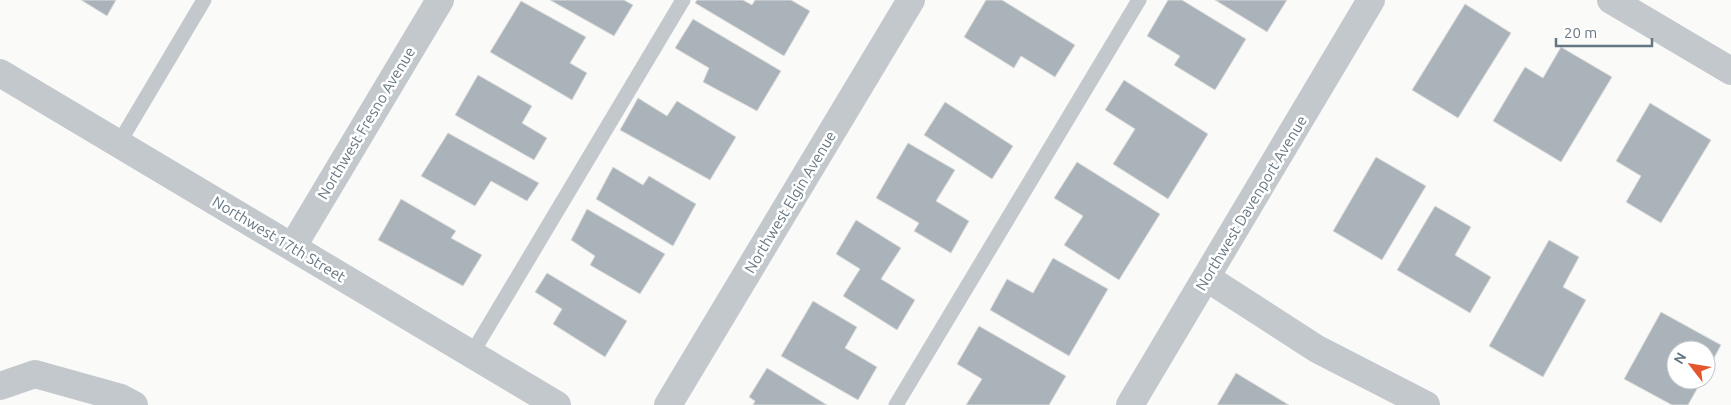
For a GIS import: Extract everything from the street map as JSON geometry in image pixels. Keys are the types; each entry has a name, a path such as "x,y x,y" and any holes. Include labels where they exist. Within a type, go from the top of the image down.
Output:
{"street":[{"name":"Northwest Fresno Avenue","path":"293,246 440,0"},
{"name":"Northwest Elgin Avenue","path":"668,405 911,0"},
{"name":"Northwest Davenport Avenue","path":"1130,405 1371,0"},
{"path":"1611,0 1731,71"},
{"name":"Northwest 17th Street","path":"0,73 557,405"},
{"path":"1207,278 1317,349 1426,405"},
{"path":"0,386 34,374 121,398 134,405"}],"lane":[{"path":"119,144 204,0"},
{"path":"471,355 684,0"},
{"path":"896,405 1139,0"}],"building":[{"path":"81,0 116,0 107,16"},
{"path":"550,0 624,0 633,5 614,36"},
{"path":"697,0 743,0 752,5 755,0 791,0 810,11 784,56 695,3"},
{"path":"986,0 1002,0 1075,45 1055,77 1021,56 1014,68 964,37"},
{"path":"1168,0 1182,0 1246,39 1215,90 1174,65 1180,56 1147,36"},
{"path":"1215,0 1287,0 1267,32"},
{"path":"521,1 586,37 570,63 587,73 572,100 490,52"},
{"path":"1465,4 1511,33 1458,118 1412,90"},
{"path":"693,19 781,71 757,111 703,82 709,68 675,48"},
{"path":"1561,47 1612,77 1561,162 1493,121 1525,67 1543,78"},
{"path":"478,75 532,106 522,123 547,138 534,160 455,115"},
{"path":"1124,80 1208,134 1168,199 1113,164 1135,129 1105,110"},
{"path":"638,98 667,116 677,101 736,137 710,180 620,130"},
{"path":"945,102 1013,146 992,179 924,135"},
{"path":"1650,103 1711,140 1661,223 1626,202 1641,176 1616,161"},
{"path":"448,133 539,183 527,201 491,181 475,206 421,176"},
{"path":"908,143 955,170 936,201 969,221 951,253 914,231 919,223 876,198"},
{"path":"1376,157 1426,186 1382,260 1333,231"},
{"path":"1077,162 1160,214 1119,280 1064,245 1083,216 1054,198"},
{"path":"613,167 643,185 649,176 696,204 673,246 596,199"},
{"path":"401,199 456,231 451,238 482,255 463,286 378,240"},
{"path":"1435,206 1471,227 1455,255 1491,277 1470,313 1397,270"},
{"path":"587,209 665,254 640,294 590,265 595,256 571,240"},
{"path":"856,220 901,248 881,279 915,300 897,330 843,296 860,269 836,254"},
{"path":"1549,240 1579,257 1563,287 1586,300 1543,377 1489,346"},
{"path":"1053,258 1108,289 1069,356 990,310 1007,279 1033,293"},
{"path":"547,273 627,321 605,357 553,324 562,309 535,292"},
{"path":"813,301 857,327 845,348 877,367 858,400 781,356"},
{"path":"1661,312 1712,340 1666,340 1666,390 1696,390 1688,405 1672,405 1624,379"},
{"path":"979,326 1066,376 1049,405 966,405 982,379 957,364"},
{"path":"1716,342 1721,345 1716,354"},
{"path":"767,368 827,405 753,405 755,401 749,397"},
{"path":"1236,373 1289,405 1217,405"}]}
